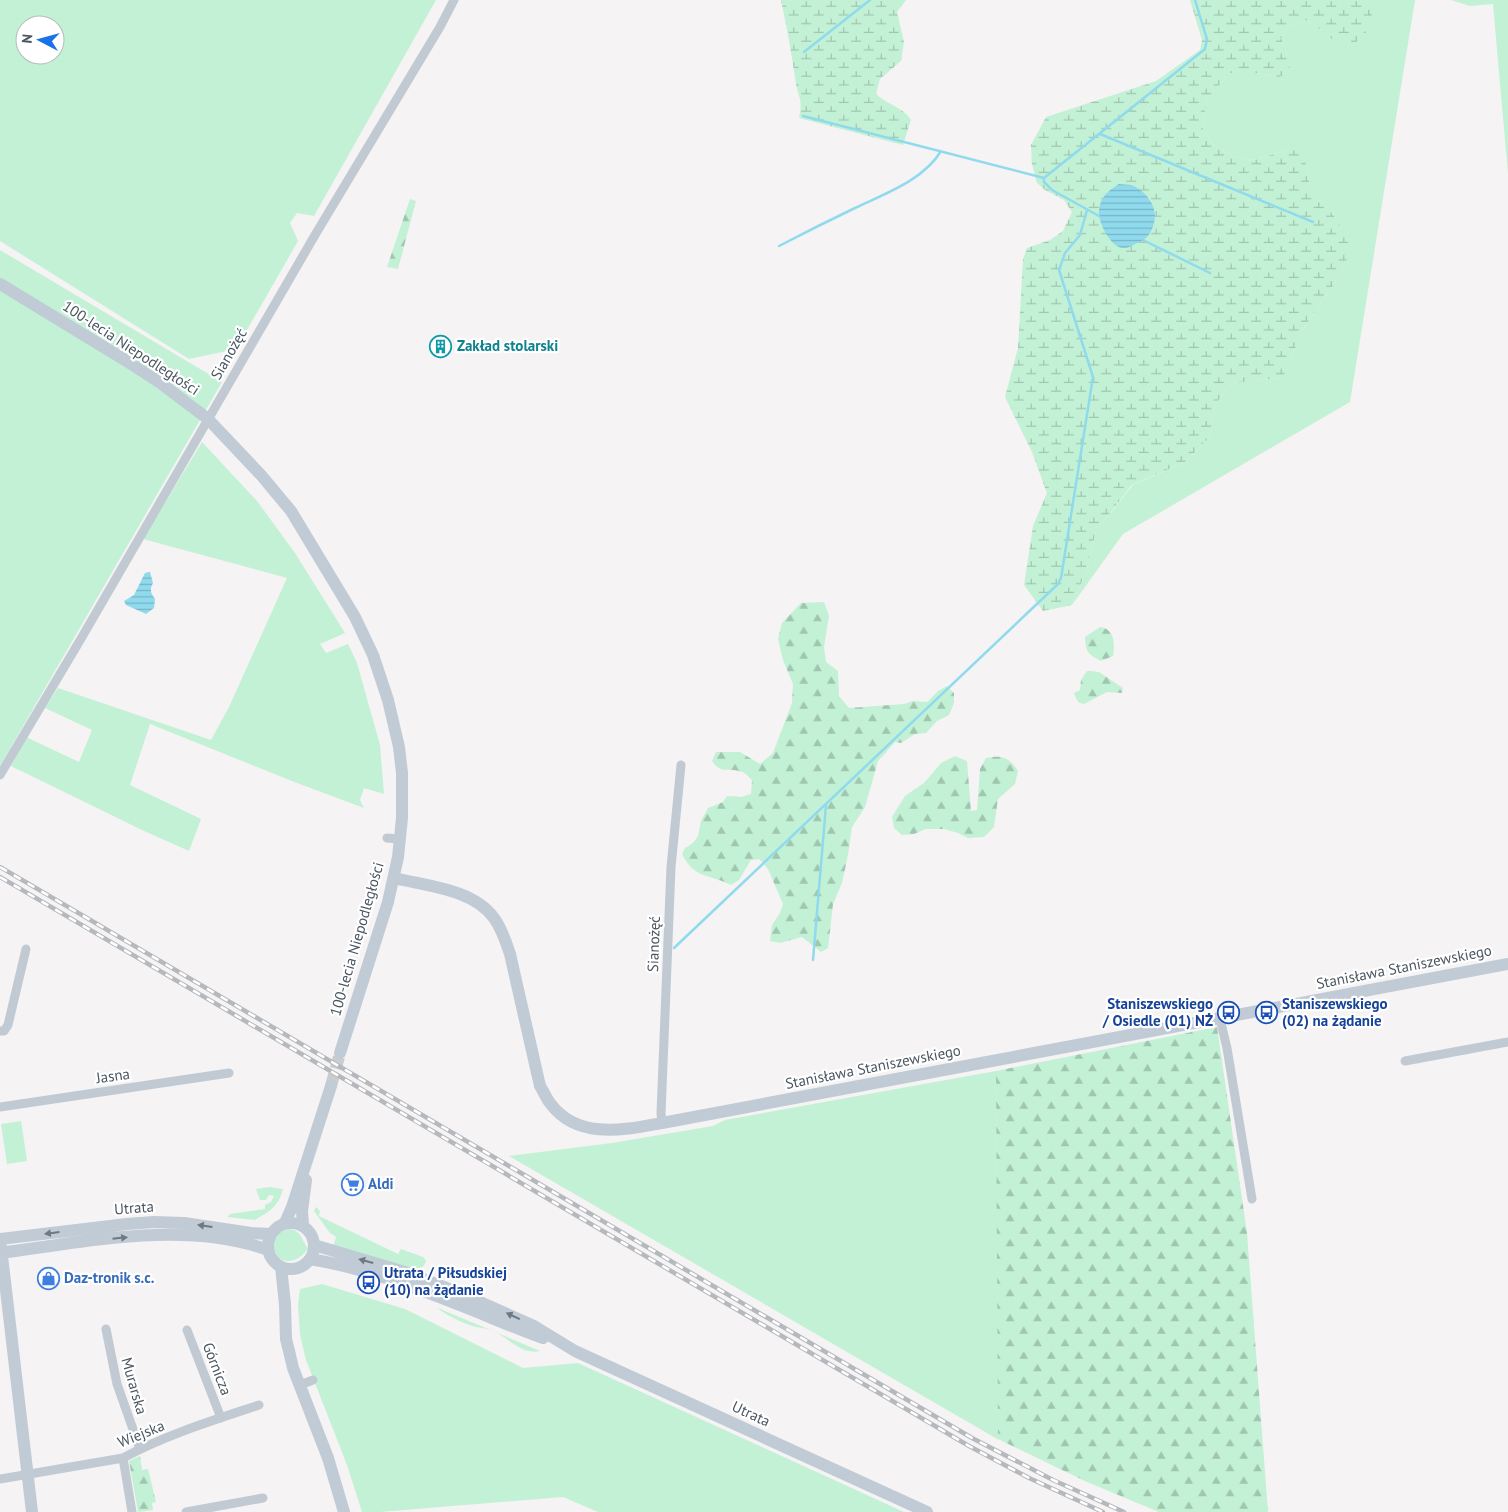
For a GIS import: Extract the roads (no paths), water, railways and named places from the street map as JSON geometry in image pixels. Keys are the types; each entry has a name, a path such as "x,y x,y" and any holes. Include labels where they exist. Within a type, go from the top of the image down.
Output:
{"main road":[{"name":"100-lecia Niepodległości","path":"0,284 159,382 208,419 261,475 291,511 346,602 368,643 383,684 400,747 402,798 400,839 388,902 340,1053"},
{"name":"Stanisława Staniszewskiego","path":"394,878 453,892 475,901 494,918 504,935 510,954 540,1086 550,1103 563,1116 580,1126 601,1131 626,1130 1508,964"},
{"path":"285,1223 292,1207 331,1086"},
{"path":"303,1226 302,1211 306,1182 316,1134"},
{"name":"Utrata","path":"0,1238 148,1222 184,1224 271,1234"},
{"path":"285,1223 303,1226 310,1233 314,1245 310,1259 294,1269 281,1267 275,1263 268,1250 271,1234 275,1228 285,1223"},
{"name":"Utrata","path":"1,1253 158,1234 227,1239 268,1250"},
{"path":"0,1238 32,1512"},
{"name":"Utrata","path":"314,1245 408,1273 462,1294 534,1326 562,1345"},
{"name":"Utrata","path":"310,1259 325,1261 409,1285 516,1329 562,1345 927,1512"},
{"path":"281,1267 286,1339 300,1385 328,1458 344,1512"},
{"path":"285,1304 294,1269"}],"street":[{"name":"Sianożęć","path":"0,775 315,235 440,27 454,0"},
{"name":"Sianożęć","path":"662,1123 672,868 681,765"},
{"path":"387,838 400,839"},
{"path":"0,1031 4,1031 8,1025 26,949"},
{"path":"1220,1019 1227,1048 1252,1199"},
{"path":"1405,1060 1508,1042"},
{"name":"Jasna","path":"0,1106 229,1073"},
{"name":"Murarska","path":"106,1329 117,1384 140,1449"},
{"name":"Górnicza","path":"187,1330 221,1418"},
{"path":"300,1385 314,1380"},
{"name":"Wiejska","path":"0,1479 123,1458 140,1449 259,1405"},
{"path":"123,1458 132,1512"},
{"path":"186,1512 263,1498"}],"water":[{"path":"1119,184 1132,185 1139,189 1148,197 1155,212 1154,223 1147,237 1125,248 1114,244 1106,234 1099,215 1103,198"},
{"path":"150,572 153,583 151,591 155,599 154,608 146,614 126,605 124,601 134,595 145,573"}],"waterway":[{"path":"804,52 870,0"},
{"path":"1099,216 1052,190 1044,182 1044,178 1205,49 1207,39 1195,0"},
{"path":"803,116 1044,178"},
{"path":"1100,134 1313,222"},
{"path":"779,246 903,185 924,170 941,151"},
{"path":"674,948 1058,584 1061,578 1093,377 1059,270 1065,253 1080,235 1087,210"},
{"path":"1145,241 1210,273"},
{"path":"813,960 826,805"}],"tunnel":[{"path":"331,1086 340,1053"}],"railway":[{"path":"0,867 972,1438 1053,1480 1124,1512"},
{"path":"0,877 969,1446 1029,1478 1103,1512"}],"place":[{"name":"Zakład stolarski","path":"441,346"},
{"name":"Staniszewskiego / Osiedle (01) NŻ","path":"1229,1013"},
{"name":"Staniszewskiego (02) na żądanie","path":"1266,1013"},
{"name":"Aldi","path":"352,1184"},
{"name":"Daz-tronik s.c.","path":"48,1278"},
{"name":"Utrata / Piłsudskiej (10) na żądanie","path":"368,1282"}]}
